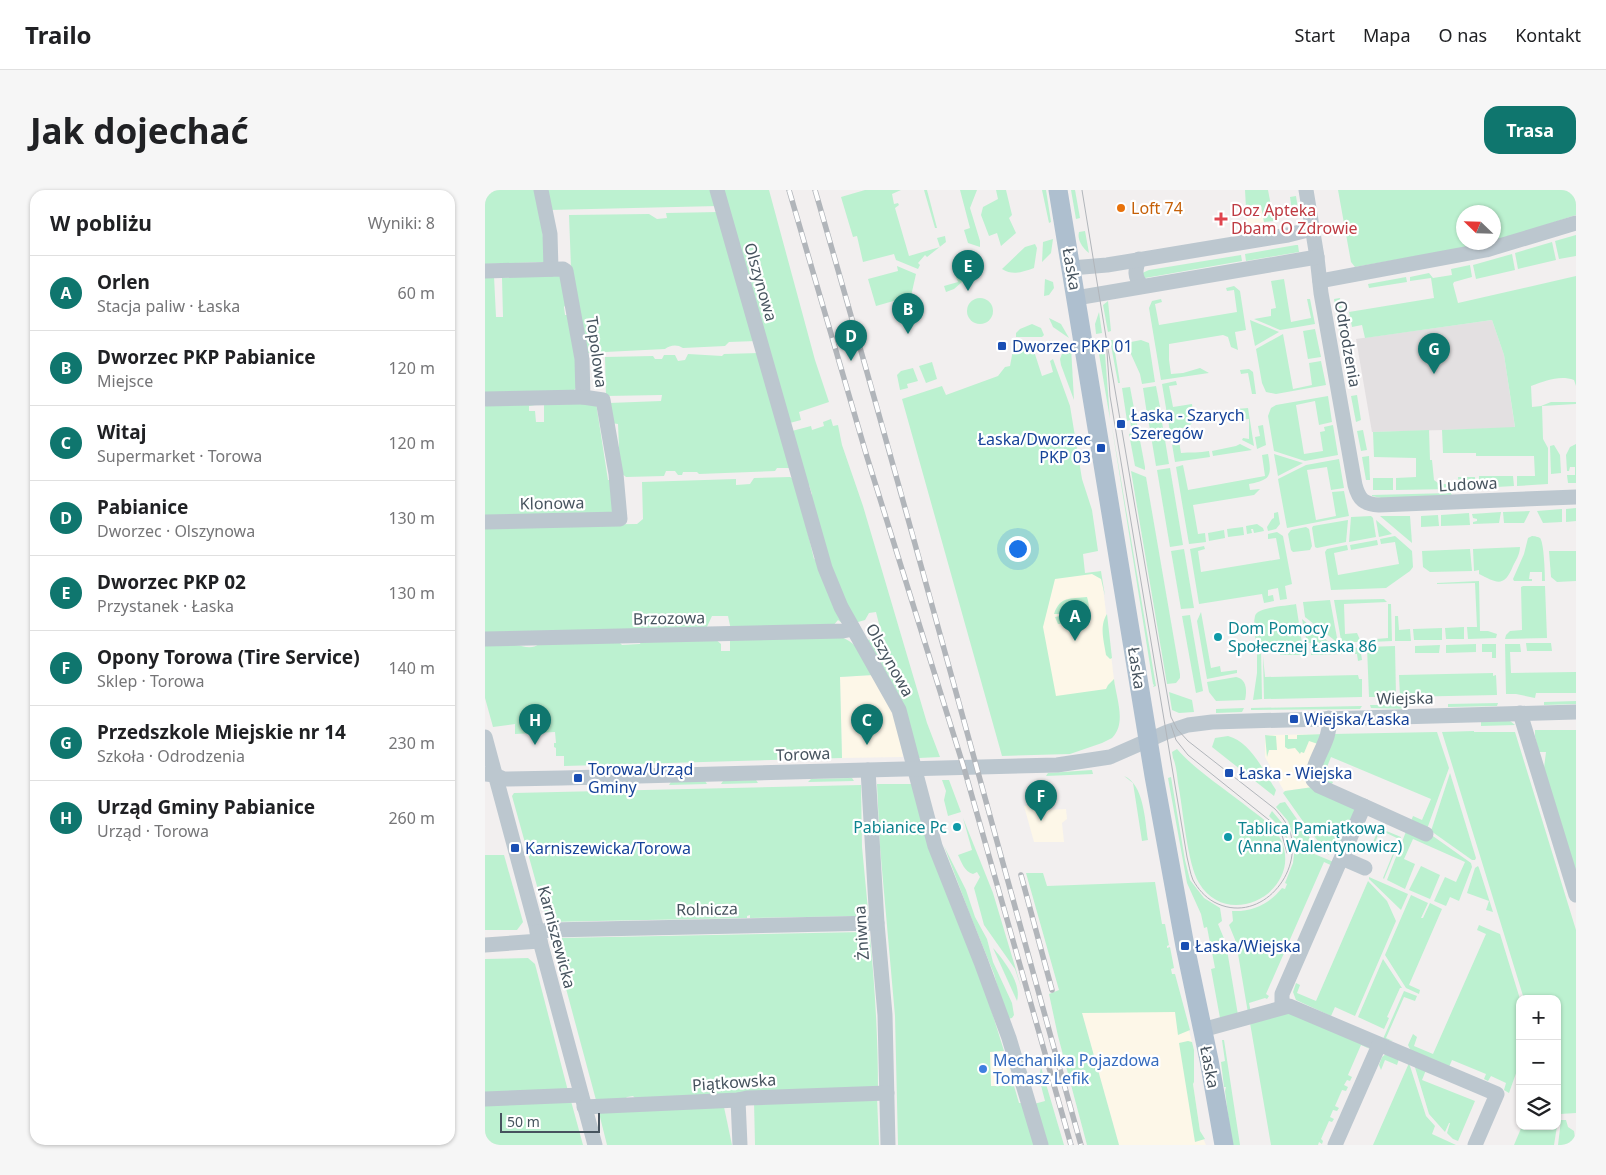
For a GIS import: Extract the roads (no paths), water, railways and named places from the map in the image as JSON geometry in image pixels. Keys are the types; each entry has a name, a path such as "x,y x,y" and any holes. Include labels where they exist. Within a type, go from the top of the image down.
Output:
{"main road":[{"name":"Łaska","path":"1058,190 1148,739 1185,946 1209,1060 1224,1145"}],"street":[{"path":"485,270 551,269 550,234 541,190"},
{"name":"Olszynowa","path":"717,190 825,568 841,607 899,710 935,846 1009,1038 1041,1145"},
{"name":"Odrodzenia","path":"1306,190 1317,256 1319,281 1355,485 1357,495 1363,502"},
{"path":"1319,281 1486,250 1576,222"},
{"path":"1071,268 1139,259 1313,229"},
{"path":"1076,298 1317,256"},
{"path":"1139,259 1135,271 1142,286"},
{"name":"Topolowa","path":"551,269 563,269 568,275 582,359 583,397 603,400 617,481 620,519"},
{"path":"485,399 583,397"},
{"name":"Ludowa","path":"1363,502 1368,505 1379,505 1576,497"},
{"name":"Klonowa","path":"485,522 620,519"},
{"name":"Brzozowa","path":"485,639 776,633 853,629"},
{"name":"Wiejska","path":"1148,739 1188,725 1212,722 1576,712"},
{"path":"1520,713 1576,895"},
{"path":"1329,718 1330,731 1313,772 1313,780 1319,786 1426,834"},
{"name":"Karniszewicka","path":"485,737 490,774 539,937 595,1145"},
{"name":"Torowa","path":"490,774 504,779 1070,764 1115,756 1148,739"},
{"name":"Żniwna","path":"868,770 877,922 885,1016 888,1145"},
{"path":"1282,1007 1282,994 1365,806"},
{"path":"1342,858 1365,868"},
{"name":"Rolnicza","path":"485,945 514,944 539,937 550,930 877,922"},
{"path":"1202,1030 1289,1006 1497,1094 1475,1145"},
{"path":"1335,1145 1379,1045"},
{"name":"Piątkowska","path":"485,1099 583,1101 737,1100 747,1098 887,1093"},
{"path":"737,1100 740,1145"}],"tram line":[{"path":"1082,190 1106,337 1110,396 1187,857 1193,880 1205,895 1214,902 1230,907 1246,907 1260,902 1272,893 1282,881 1289,867 1292,851 1291,835 1286,824 1275,809 1188,741 1177,729 1171,717 1107,343"},
{"path":"1171,725 1176,740 1188,755 1274,824 1282,835 1287,853"}],"railway":[{"path":"789,190 867,457 964,768 1071,1145"},
{"path":"815,190 1081,1145"},
{"path":"1021,875 1052,990"}],"place":[{"name":"Loft 74","path":"1121,208"},
{"name":"Doz Apteka Dbam O Zdrowie","path":"1221,219"},
{"name":"Dworzec PKP 02","path":"968,291"},
{"name":"Dworzec PKP Pabianice","path":"908,334"},
{"name":"Dworzec PKP 01","path":"1002,346"},
{"name":"Pabianice","path":"851,361"},
{"name":"Przedszkole Miejskie nr 14","path":"1434,374"},
{"name":"Łaska - Szarych Szeregów","path":"1121,424"},
{"name":"Łaska/Dworzec PKP 03","path":"1101,448"},
{"name":"Dom Pomocy Społecznej Łaska 86","path":"1218,637"},
{"name":"Orlen","path":"1075,641"},
{"name":"Wiejska/Łaska","path":"1294,719"},
{"name":"Urząd Gminy Pabianice","path":"535,745"},
{"name":"Witaj","path":"867,745"},
{"name":"Łaska - Wiejska","path":"1229,773"},
{"name":"Torowa/Urząd Gminy","path":"578,778"},
{"name":"Opony Torowa (Tire Service)","path":"1041,821"},
{"name":"Pabianice Pc","path":"957,827"},
{"name":"Tablica Pamiątkowa (Anna Walentynowicz)","path":"1228,837"},
{"name":"Karniszewicka/Torowa","path":"515,848"},
{"name":"Łaska/Wiejska","path":"1185,946"},
{"name":"Mechanika Pojazdowa Tomasz Lefik","path":"983,1069"}]}
